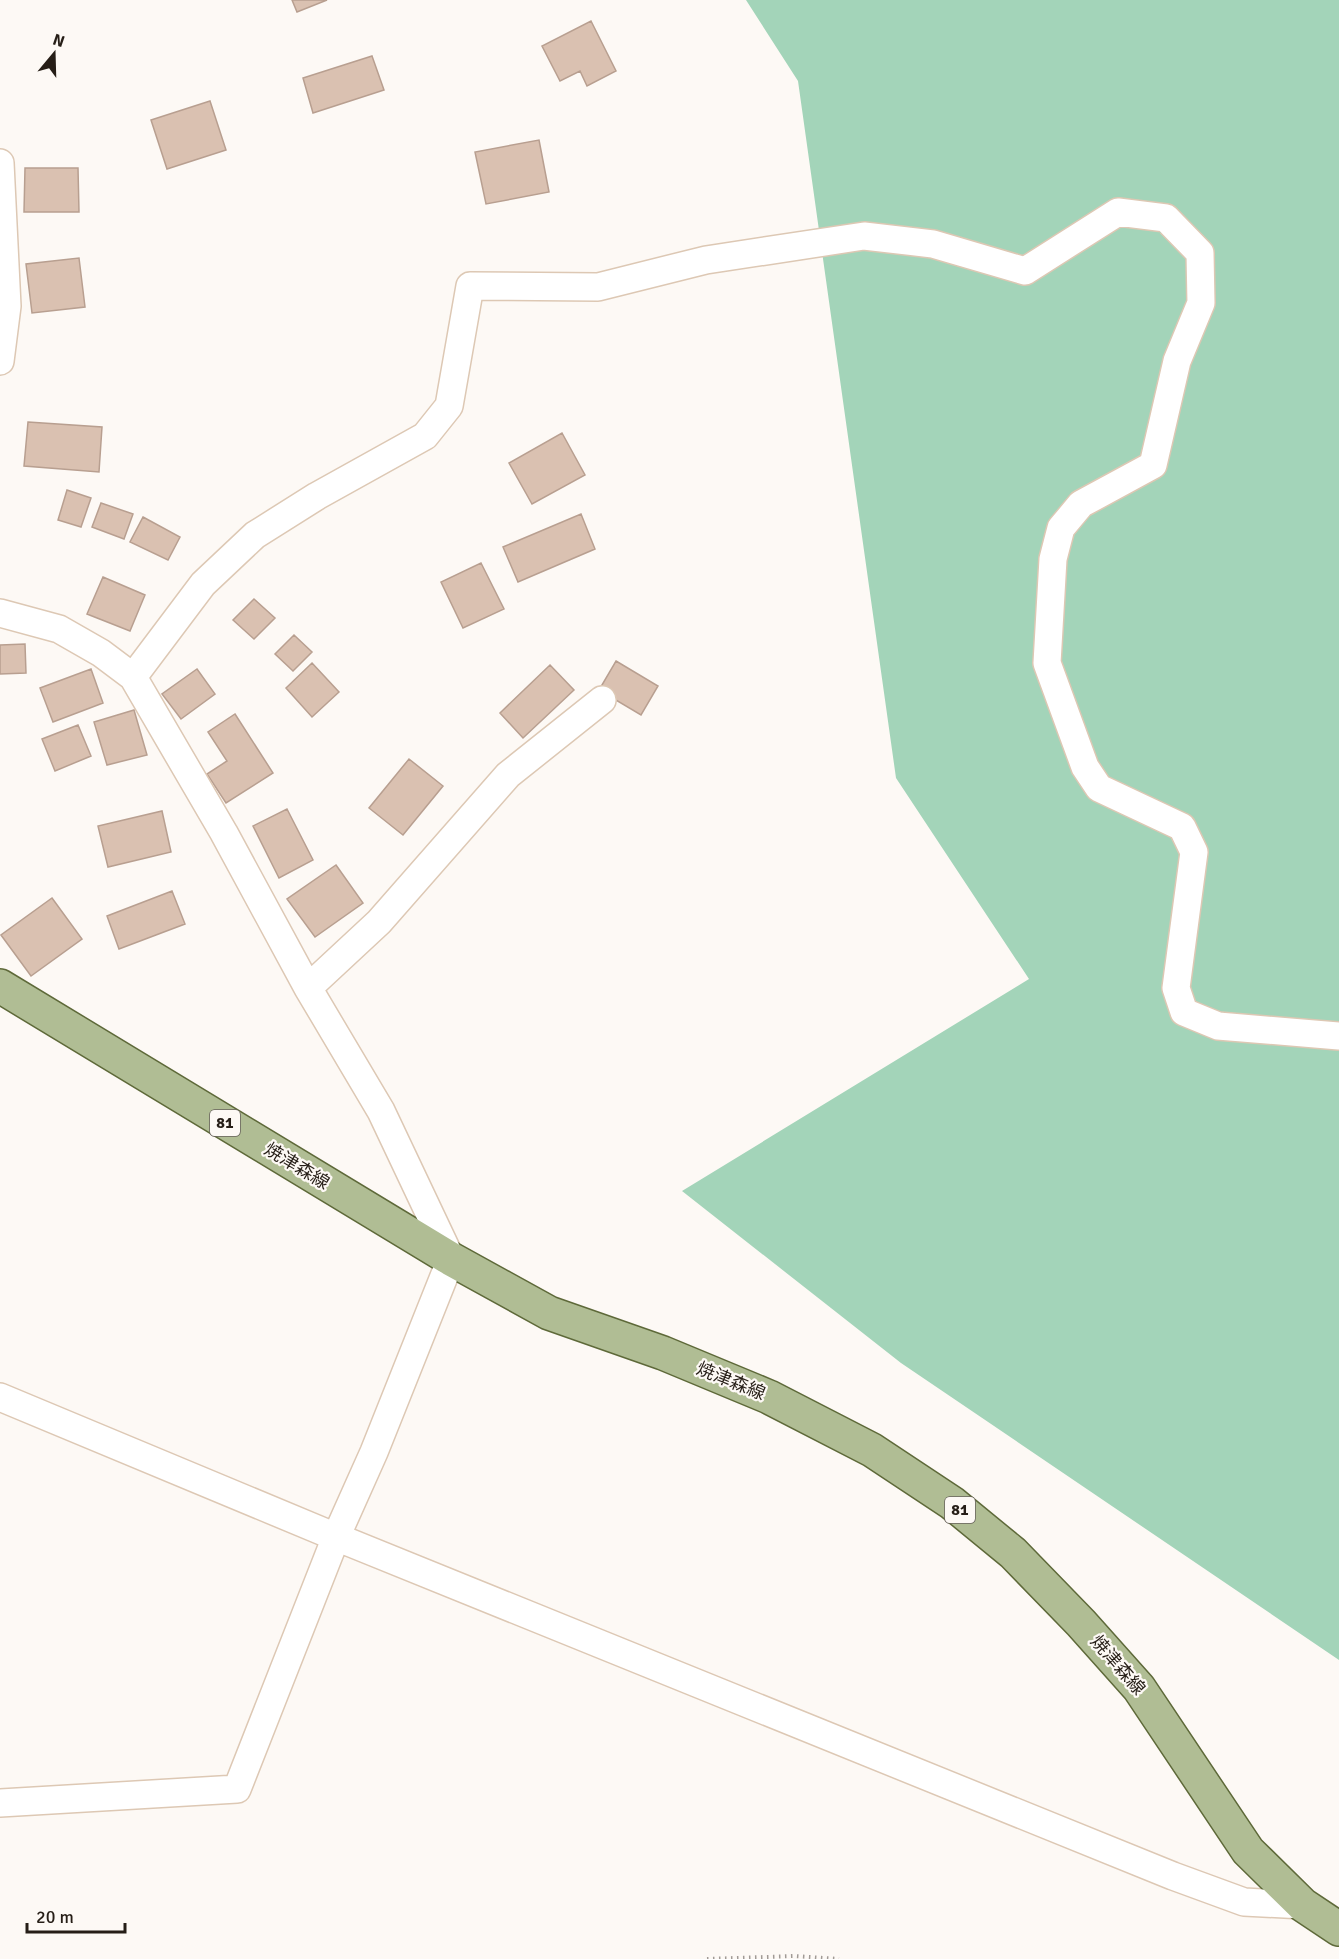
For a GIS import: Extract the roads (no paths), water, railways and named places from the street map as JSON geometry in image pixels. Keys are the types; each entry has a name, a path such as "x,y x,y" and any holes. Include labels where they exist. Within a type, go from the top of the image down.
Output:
{"main road":[{"name":"焼津森線","path":"0,986 451,1259 549,1313 663,1353 769,1397 872,1450 952,1503 1013,1553 1081,1623 1139,1688 1248,1851 1303,1905 1339,1929"}],"street":[{"path":"0,163 7,306 0,361"},
{"path":"133,677 203,584 255,535 317,496 425,436 449,406 470,286 598,287 706,260 864,236 933,244 1025,271 1118,212 1166,218 1200,253 1201,303 1176,361 1153,465 1081,504 1061,528 1053,559 1047,663 1085,767 1099,788 1182,827 1194,852 1176,988 1185,1012 1218,1026 1339,1036"},
{"path":"0,613 59,629 101,653 133,677 224,833 308,988 381,1111 451,1259 374,1452 336,1537 237,1789 0,1803"},
{"path":"308,988 379,922 508,775 602,700"},
{"path":"0,1397 336,1537 1183,1880 1244,1902 1303,1905"}]}
